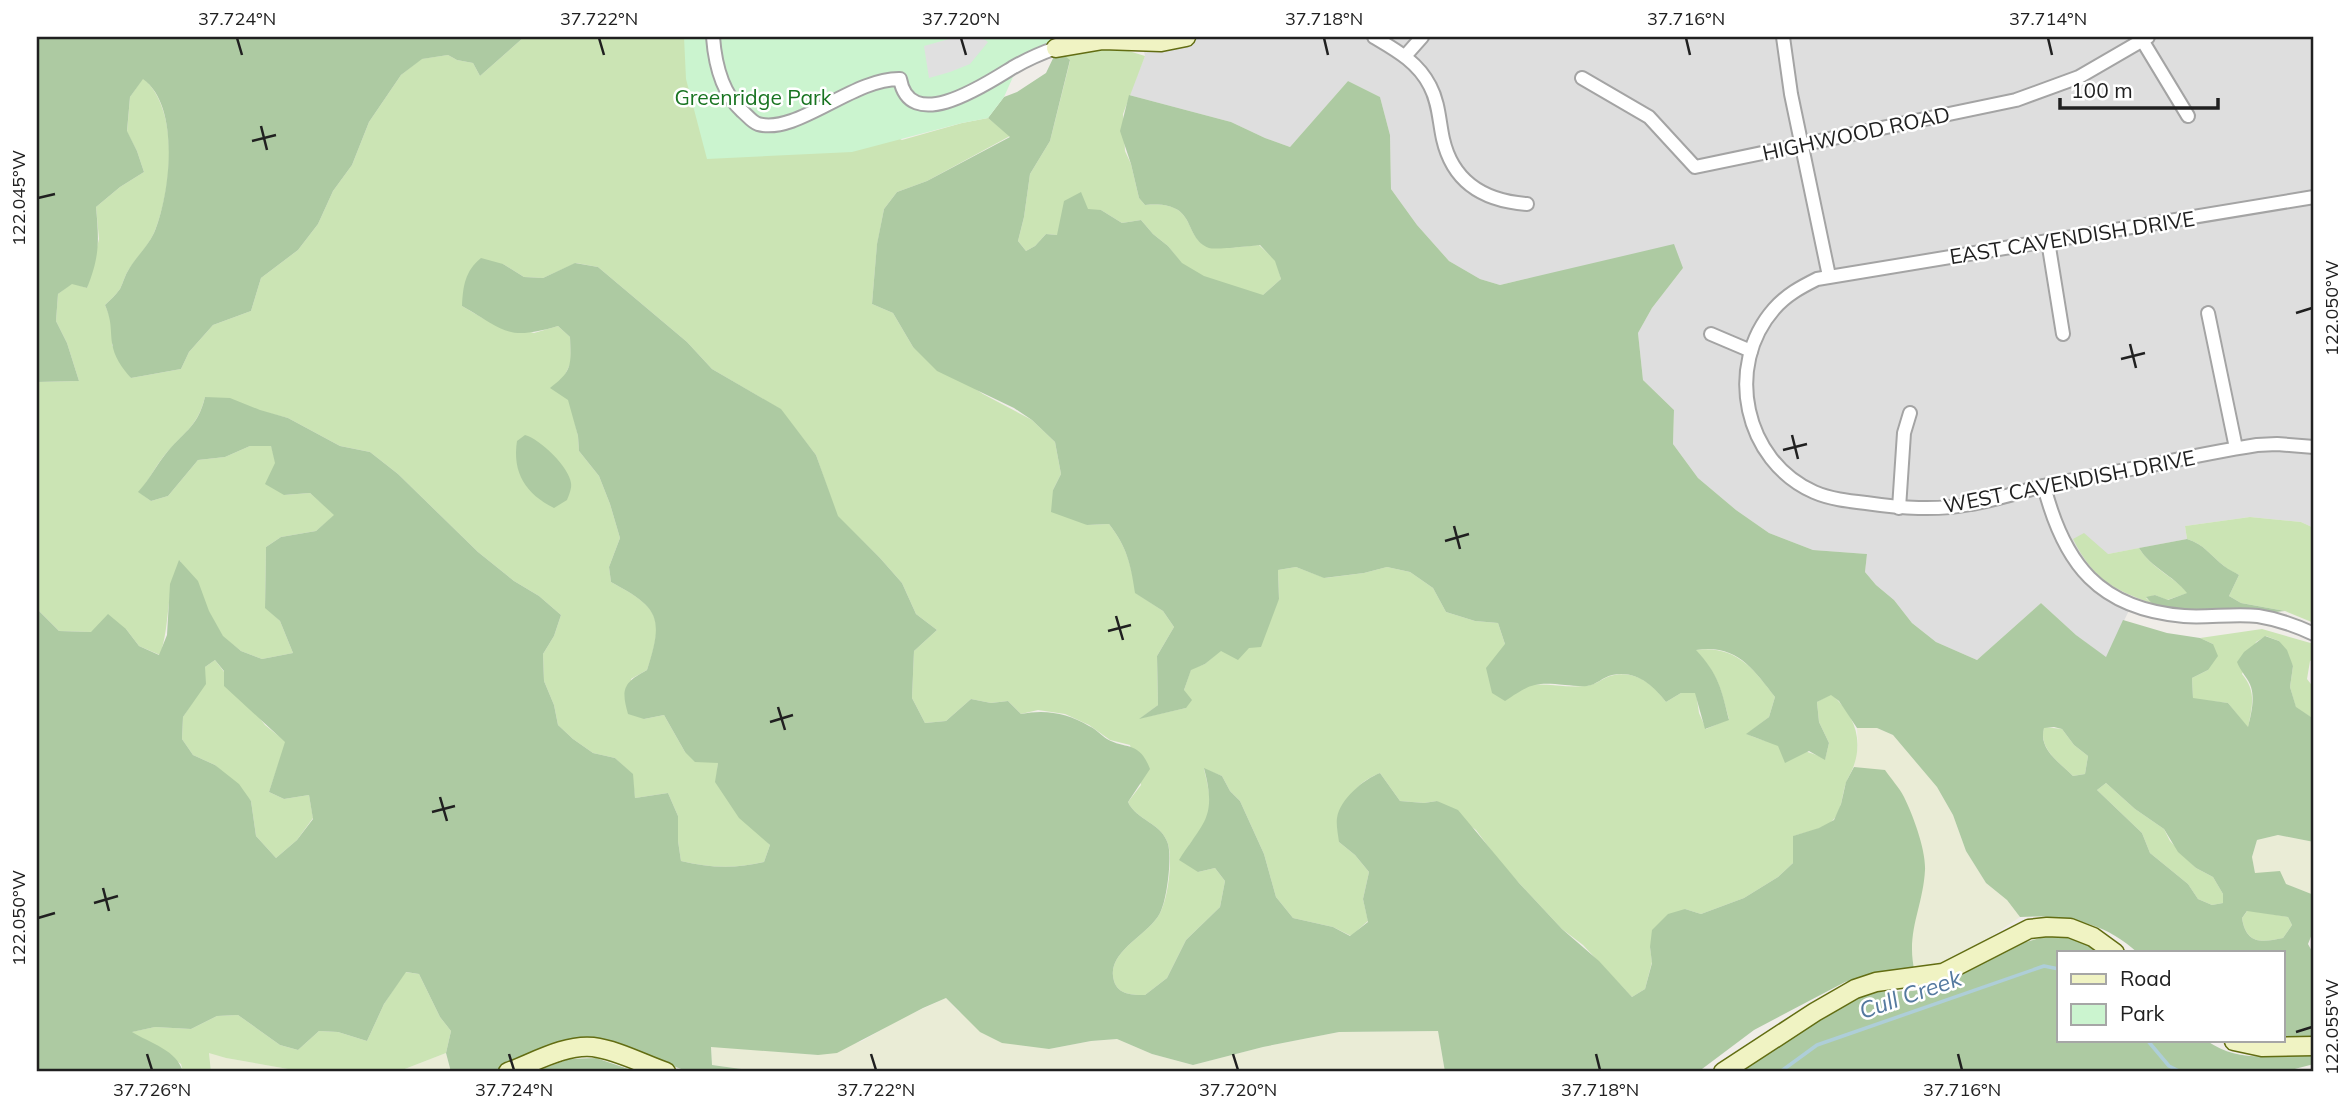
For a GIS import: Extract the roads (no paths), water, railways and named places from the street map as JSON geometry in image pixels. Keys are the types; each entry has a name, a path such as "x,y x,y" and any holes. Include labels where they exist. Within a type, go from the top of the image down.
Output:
{"street":[{"path":"713,37 721,79 734,104 755,124 777,126 843,95 886,79 900,79 902,92 912,102 947,102 968,95 1041,53 1056,48 1103,40 1161,42 1186,37"},
{"path":"1374,37 1406,55 1430,85 1447,152 1471,187 1503,202 1527,204"},
{"path":"1406,55 1422,37"},
{"path":"1783,37 1791,94 1829,276"},
{"path":"2145,38 2188,116"},
{"name":"HIGHWOOD ROAD","path":"1582,78 1649,117 1695,167 2016,100 2079,77 2145,38"},
{"name":"EAST CAVENDISH DRIVE","path":"1829,276 2314,197"},
{"path":"2048,240 2063,334"},
{"name":"WEST CAVENDISH DRIVE","path":"1829,276 1817,279 1780,302 1764,323 1751,351 1745,379 1753,428 1768,455 1791,480 1825,496 1899,508 1926,509 1969,505 2044,486 2236,448 2277,444 2314,447"},
{"path":"2208,313 2236,448"},
{"path":"1711,334 1751,351"},
{"path":"1899,508 1904,433 1910,413"},
{"path":"2044,486 2052,519 2070,554 2087,577 2119,599 2144,610 2184,616 2258,617 2296,626 2314,634"},
{"path":"1723,1072 1855,989 1883,981 1943,973 2029,929 2070,928 2093,937 2112,951"},
{"path":"2239,1042 2271,1048 2314,1046"},
{"path":"508,1072 563,1052 594,1047 666,1072"}],"waterway":[{"name":"Cull Creek","path":"1780,1072 1817,1045 2044,966 2057,969"},
{"name":"Cull Creek","path":"2149,1042 2169,1066 2181,1072"}],"park label":[{"name":"Greenridge Park","path":"753,97"}]}
